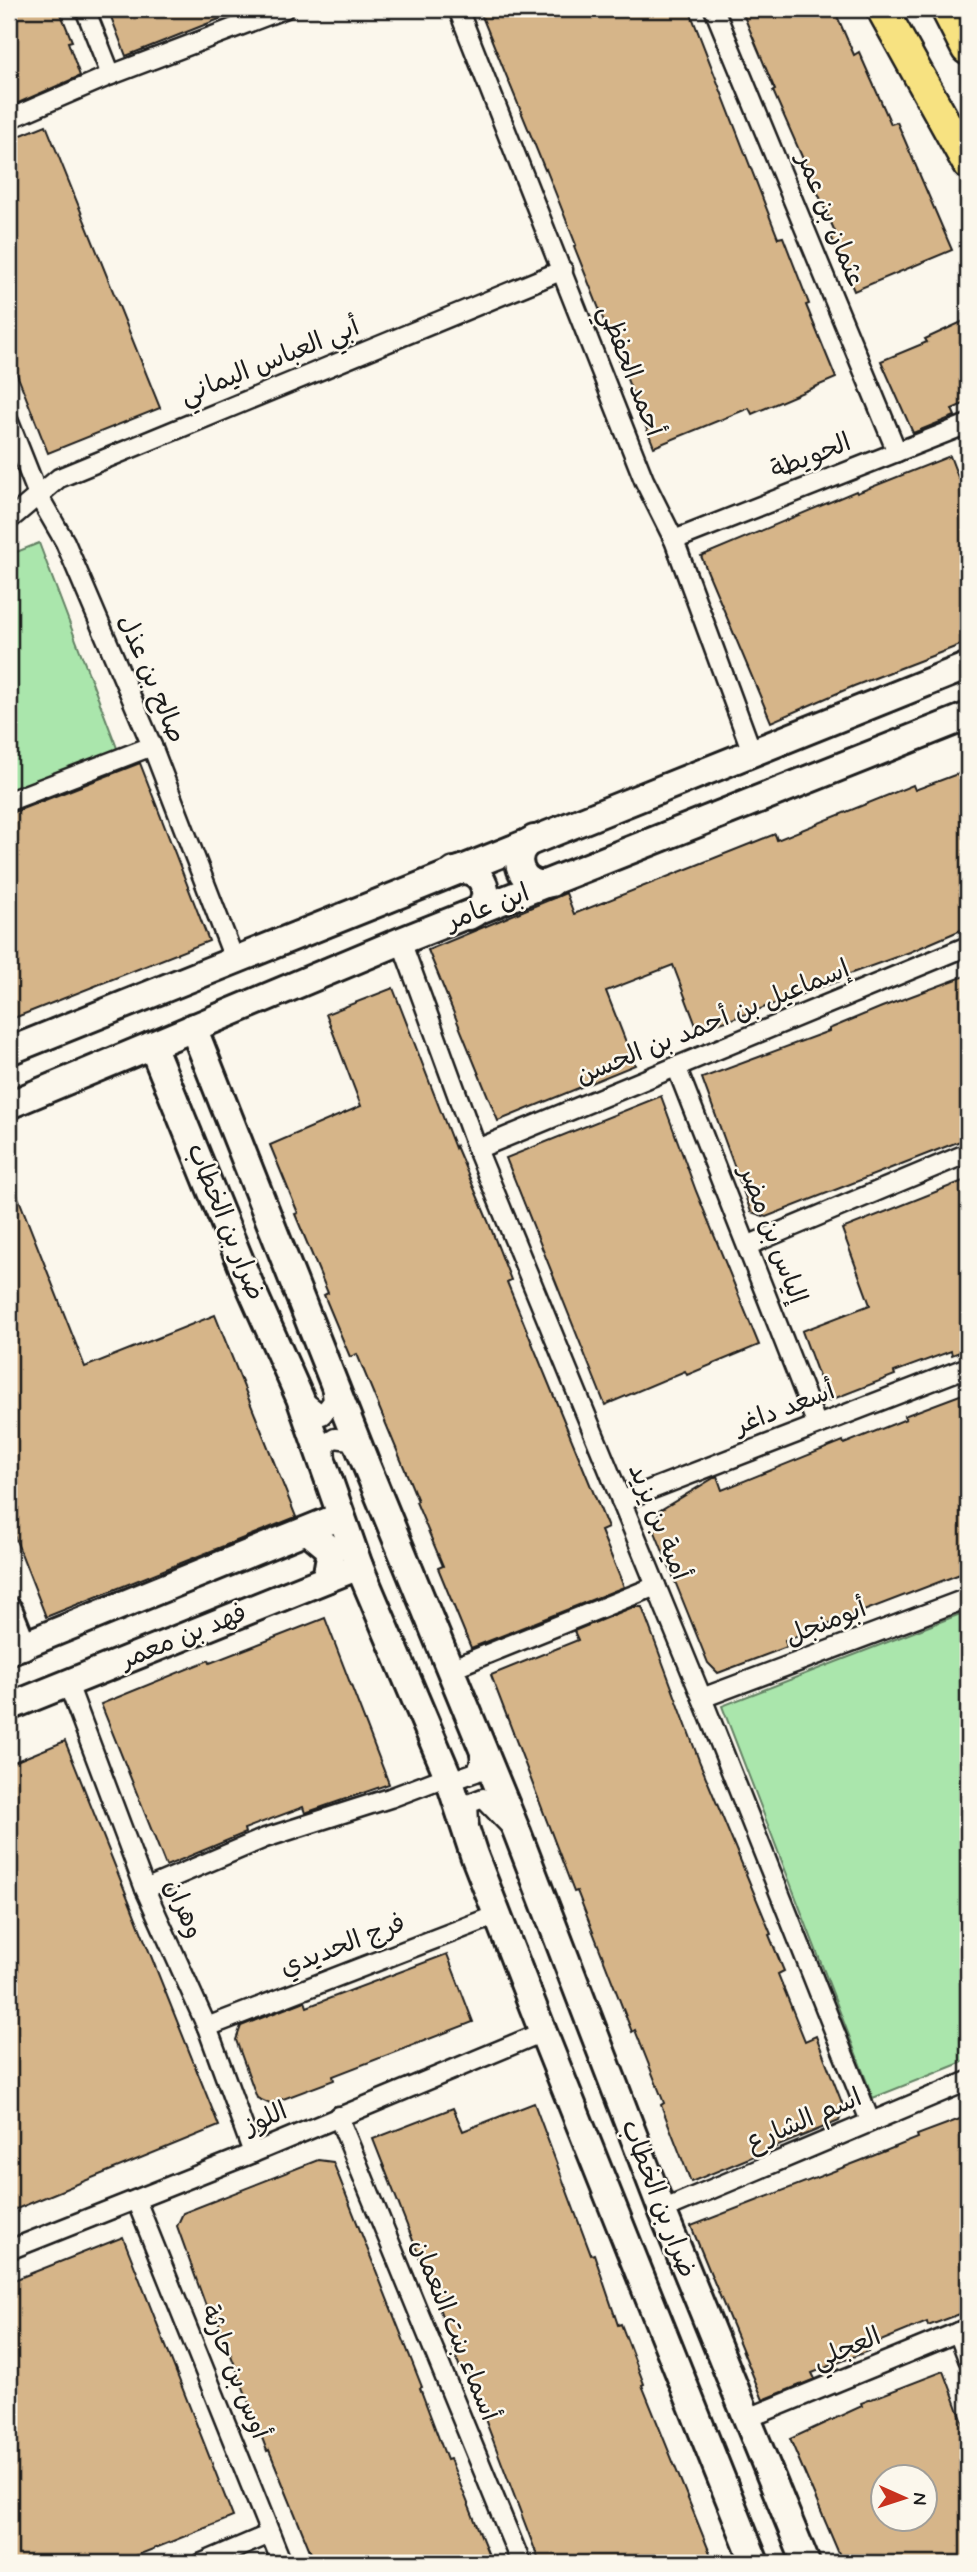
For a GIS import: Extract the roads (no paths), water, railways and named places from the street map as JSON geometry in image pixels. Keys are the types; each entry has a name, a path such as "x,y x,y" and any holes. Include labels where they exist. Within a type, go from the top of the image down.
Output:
{"highway":[{"path":"948,9 968,48"}],"main road":[{"path":"882,9 968,164"}],"street":[{"path":"85,9 111,75"},
{"path":"9,119 111,75 284,9"},
{"name":"أحمد الحفظي","path":"458,9 644,480 674,540 752,752"},
{"name":"عثمان بن عمر","path":"714,9 897,452"},
{"name":"أبي العباس اليماني","path":"9,520 59,478 563,270"},
{"name":"صالح بن عذل","path":"9,422 38,495 65,542 152,746 235,961"},
{"name":"الحويطة","path":"674,540 968,424"},
{"name":"ابن عامر","path":"9,1051 968,666"},
{"name":"ابن عامر","path":"9,1105 401,941 968,716"},
{"path":"9,802 152,746"},
{"path":"534,839 523,847 519,867 525,879 531,883 551,883"},
{"path":"454,871 474,872 486,889 484,903 468,916"},
{"name":"أمية بن يزيد","path":"401,941 477,1149 702,1698 870,2121"},
{"name":"إسماعيل بن أحمد بن الحسن","path":"477,1149 968,946"},
{"name":"ضرار بن الخطاب","path":"192,1027 367,1467 517,1832 662,2210 806,2563"},
{"name":"ضرار بن الخطاب","path":"152,1045 251,1288 300,1398 333,1486"},
{"name":"إلياس بن مضر","path":"676,1066 749,1245 817,1424"},
{"path":"749,1245 968,1153"},
{"name":"أسعد داغر","path":"621,1501 968,1367"},
{"name":"ضرار بن الخطاب","path":"300,1398 321,1415 333,1401 329,1370"},
{"name":"ضرار بن الخطاب","path":"367,1467 350,1440 330,1439 325,1444 324,1454 341,1516 359,1566 448,1776 474,1855 542,2032 755,2563"},
{"name":"فهد بن معمر","path":"16,1648 341,1516"},
{"path":"307,1531 331,1550 326,1579"},
{"name":"فهد بن معمر","path":"9,1707 359,1566"},
{"path":"450,1669 656,1587"},
{"name":"أبومنجل","path":"702,1698 968,1598"},
{"path":"9,1615 16,1648"},
{"name":"وهران","path":"68,1684 145,1889 207,2027 253,2153"},
{"path":"145,1889 265,1838 390,1798 448,1776 459,1778 475,1772 480,1764 480,1746"},
{"name":"ضرار بن الخطاب","path":"474,1855 468,1804 483,1798 517,1832"},
{"name":"فرج الحديدي","path":"207,2027 497,1915"},
{"name":"اللوز","path":"9,2250 253,2153 542,2032"},
{"name":"اسم الشارع","path":"662,2210 968,2081"},
{"name":"أسماء بنت النعمان","path":"338,2116 521,2563"},
{"name":"أوس بن حارثة","path":"136,2200 282,2563"},
{"path":"963,2330 968,2359"},
{"name":"العجلي","path":"746,2419 963,2330"},
{"path":"202,2563 271,2534"}]}
